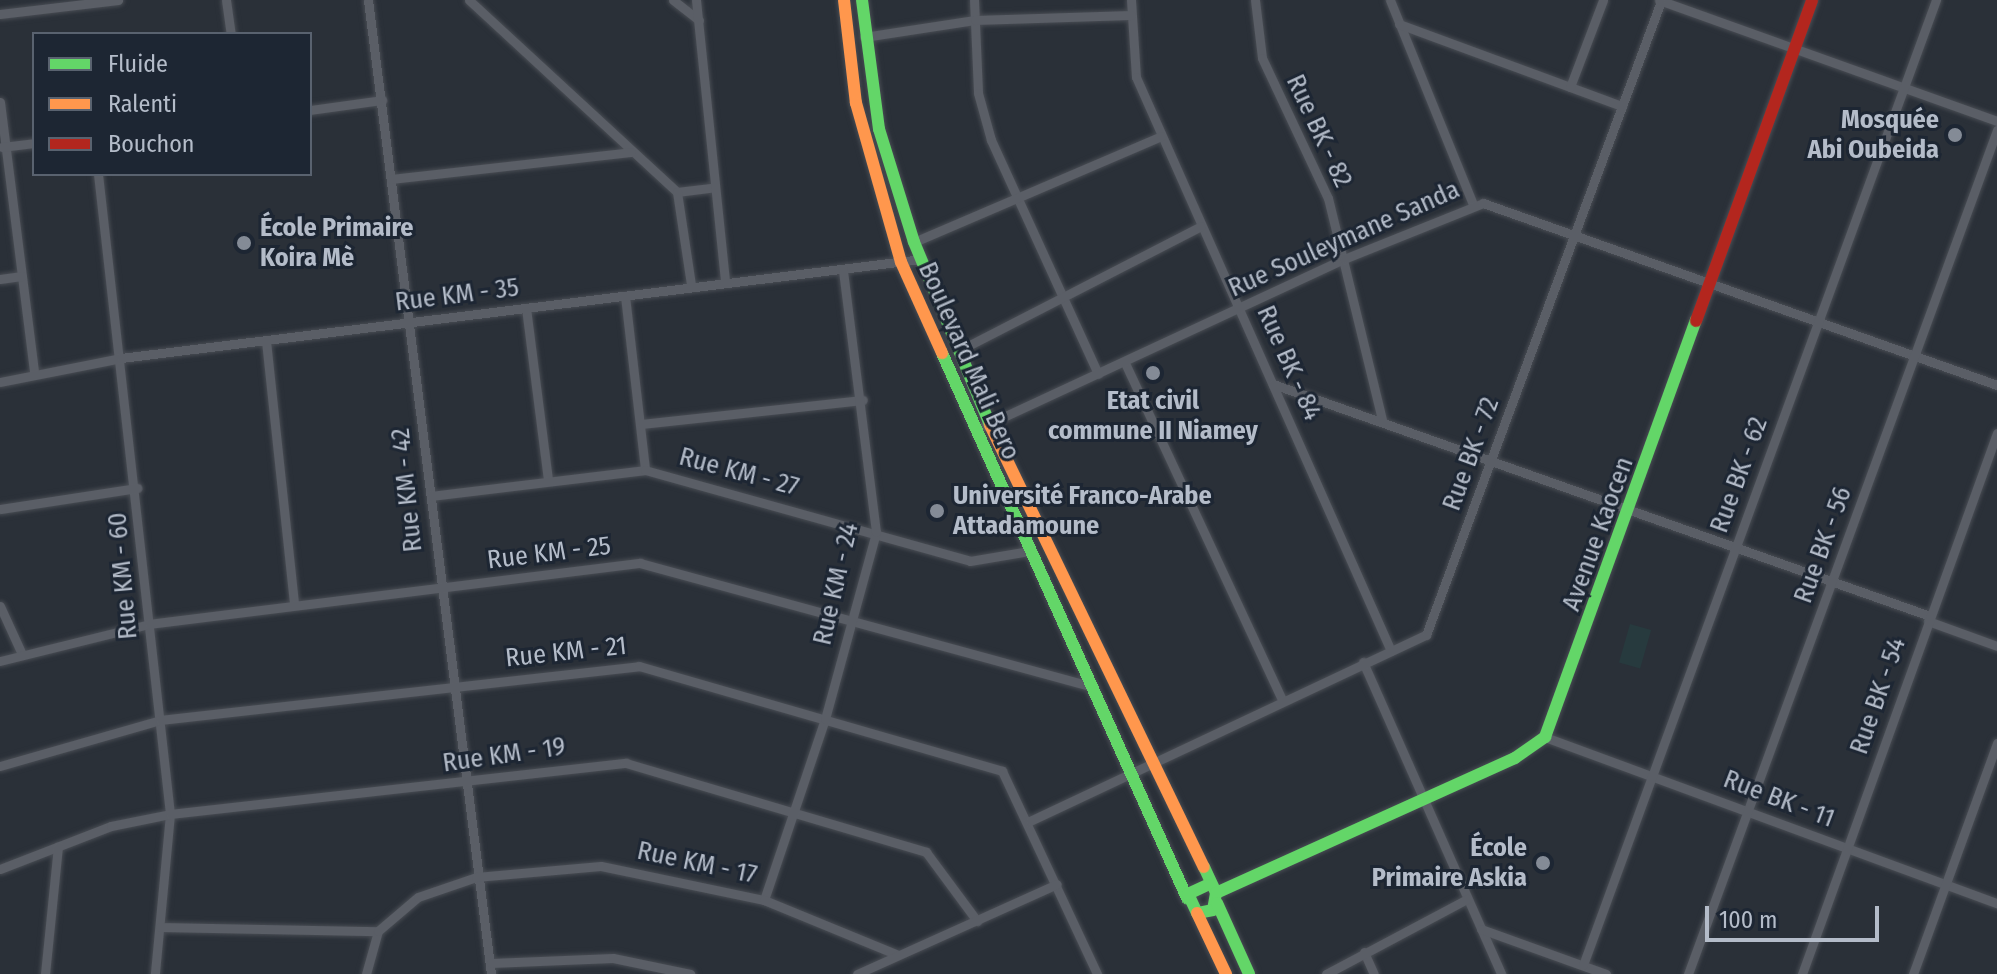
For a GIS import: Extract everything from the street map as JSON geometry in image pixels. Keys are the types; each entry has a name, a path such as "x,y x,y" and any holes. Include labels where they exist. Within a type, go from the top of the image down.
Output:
{"main road":[{"name":"Boulevard Mali Bero","path":"844,0 856,103 901,262 1029,551 1055,600 1187,898 1197,913"},
{"name":"Boulevard Mali Bero","path":"862,0 864,37 879,129 914,242 989,424 1249,974"},
{"name":"Avenue Kaocen","path":"1545,737 1629,513 1812,0"},
{"path":"1055,600 1070,593"},
{"path":"1068,631 1083,621"},
{"path":"1226,974 1197,913 1213,894 1424,800 1545,737"},
{"path":"1187,898 1194,887 1213,894"}],"street":[{"path":"0,14 118,0"},
{"path":"226,0 231,32"},
{"name":"Rue KM - 42","path":"368,0 431,496 450,686 491,969"},
{"path":"469,0 630,152 677,192 691,285"},
{"path":"673,0 699,20"},
{"path":"696,0 725,281"},
{"path":"974,0 981,107 1016,197 1098,374"},
{"name":"Rue BK - 84","path":"1131,0 1136,77 1391,651"},
{"name":"Rue BK - 82","path":"1255,0 1259,50 1314,164 1344,259 1382,419"},
{"path":"1390,0 1473,204"},
{"path":"1570,87 1603,0"},
{"path":"1660,0 1997,121"},
{"name":"Rue BK - 72","path":"1030,821 1281,698 1391,651 1430,627 1660,0"},
{"name":"Rue BK - 62","path":"1583,965 1936,0"},
{"path":"864,37 975,20 1131,15"},
{"path":"1399,24 1622,106"},
{"path":"312,110 382,100"},
{"path":"0,102 2,146 34,373"},
{"name":"Rue BK - 56","path":"1688,974 1832,583 1913,352 1997,130"},
{"path":"914,242 1161,136"},
{"path":"2,146 32,143"},
{"path":"391,179 630,152"},
{"name":"Rue KM - 60","path":"98,176 137,488 170,814 155,974"},
{"path":"677,192 715,187"},
{"name":"Rue Souleymane Sanda","path":"974,430 1125,363 1344,259 1473,204 1577,232 1818,317 1997,385"},
{"path":"958,351 1064,300 1201,226"},
{"name":"Rue KM - 35","path":"0,382 121,358 625,296 691,285 921,259"},
{"name":"Rue KM - 24","path":"764,900 825,719 876,532 863,400 843,269"},
{"path":"0,279 22,276"},
{"path":"625,296 645,470"},
{"path":"526,308 548,480"},
{"path":"266,341 294,605"},
{"path":"1125,363 1281,698"},
{"path":"1273,384 1382,419 1629,513 1832,583 1997,646"},
{"path":"641,424 863,400"},
{"name":"Rue BK - 54","path":"1802,974 1997,433"},
{"name":"Rue KM - 27","path":"431,496 645,470 975,562 1029,551"},
{"path":"0,509 137,488"},
{"name":"Rue KM - 25","path":"0,661 21,652 149,624 649,564 1093,687"},
{"path":"0,606 21,652"},
{"path":"1363,662 1501,974"},
{"name":"Rue KM - 21","path":"0,766 160,720 633,665 1002,771 1030,821 1097,974"},
{"name":"Rue BK - 11","path":"1545,737 1997,903"},
{"path":"1913,974 1997,743"},
{"name":"Rue KM - 19","path":"0,869 58,847 170,814 626,763 793,809 926,852 977,921"},
{"path":"45,974 58,847"},
{"name":"Rue KM - 17","path":"378,931 418,897 476,877 601,866 764,900 898,955"},
{"path":"857,974 1057,884"},
{"path":"1326,974 1364,951 1467,899"},
{"path":"160,927 378,931 366,974"},
{"path":"1481,929 1606,974"},
{"path":"1364,951 1374,974"},
{"path":"491,969 613,958 690,974"}],"green space":[{"path":"1630,624 1651,630 1640,669 1619,662"}],"traffic: fast":[{"path":"862,0 879,129 914,242 990,425"},
{"path":"1216,893 1515,758 1545,737 1696,321"},
{"path":"942,353 1187,898"},
{"path":"1204,867 1216,893 1213,910 1197,913 1188,894 1207,885"},
{"path":"1217,903 1249,974"}],"traffic: slow":[{"path":"844,0 856,103 901,262 942,353"},
{"path":"990,425 1204,867"},
{"path":"1197,913 1226,974"}],"traffic: jam":[{"path":"1696,321 1812,0"}],"place":[{"name":"Mosquée Abi Oubeida","path":"1955,135"},
{"name":"École Primaire Koira Mè","path":"244,243"},
{"name":"Etat civil commune II Niamey","path":"1153,373"},
{"name":"Université Franco-Arabe Attadamoune","path":"937,511"},
{"name":"École Primaire Askia","path":"1543,863"}]}
